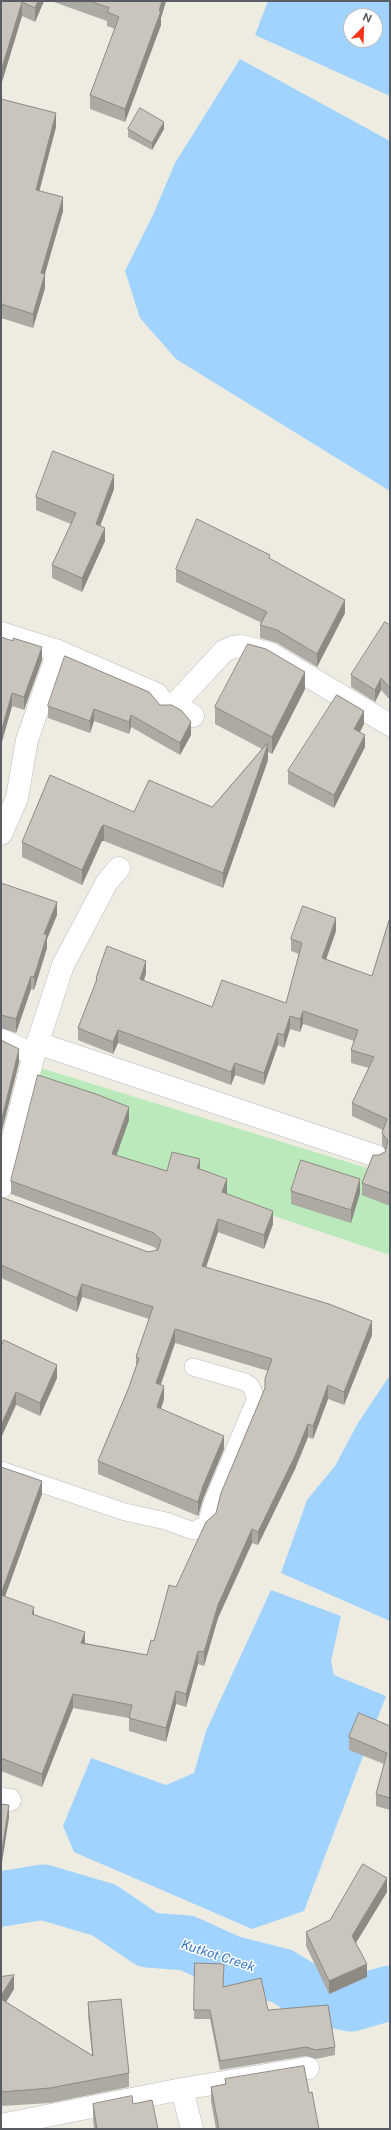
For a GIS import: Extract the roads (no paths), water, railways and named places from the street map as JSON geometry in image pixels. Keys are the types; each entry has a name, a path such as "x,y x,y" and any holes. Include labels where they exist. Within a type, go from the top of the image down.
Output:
{"street":[{"path":"1,633 58,651 157,694 165,706 175,704 224,651 241,646 271,654 390,725"},
{"path":"1,834 17,798 27,740 58,651"},
{"path":"175,704 193,716"},
{"path":"2,1197 35,1048 63,965 107,882 119,868"},
{"path":"1,1040 35,1048 376,1156"},
{"path":"10,2126 182,2090 308,2068"},
{"path":"182,2090 192,2129"}],"lane":[{"path":"1,1470 126,1512 166,1521 193,1531 206,1524 212,1503 256,1398 251,1386 245,1382 193,1366"}],"water":[{"path":"268,1 390,1 390,96 255,35"},
{"path":"240,59 390,141 390,491 176,359 140,318 125,271 153,215 175,163"},
{"path":"390,1375 390,1621 281,1573 307,1500 335,1466 358,1423"},
{"path":"271,1590 341,1616 331,1661 334,1675 386,1696 304,1911 252,1929 74,1852 63,1826 91,1758 166,1785 194,1773 206,1731"}],"waterway":[{"name":"Kutkot Creek","path":"1,1899 43,1892 104,1910 148,1940 187,1943 231,1963 282,1976 314,1996 351,2004 390,1993"}]}
